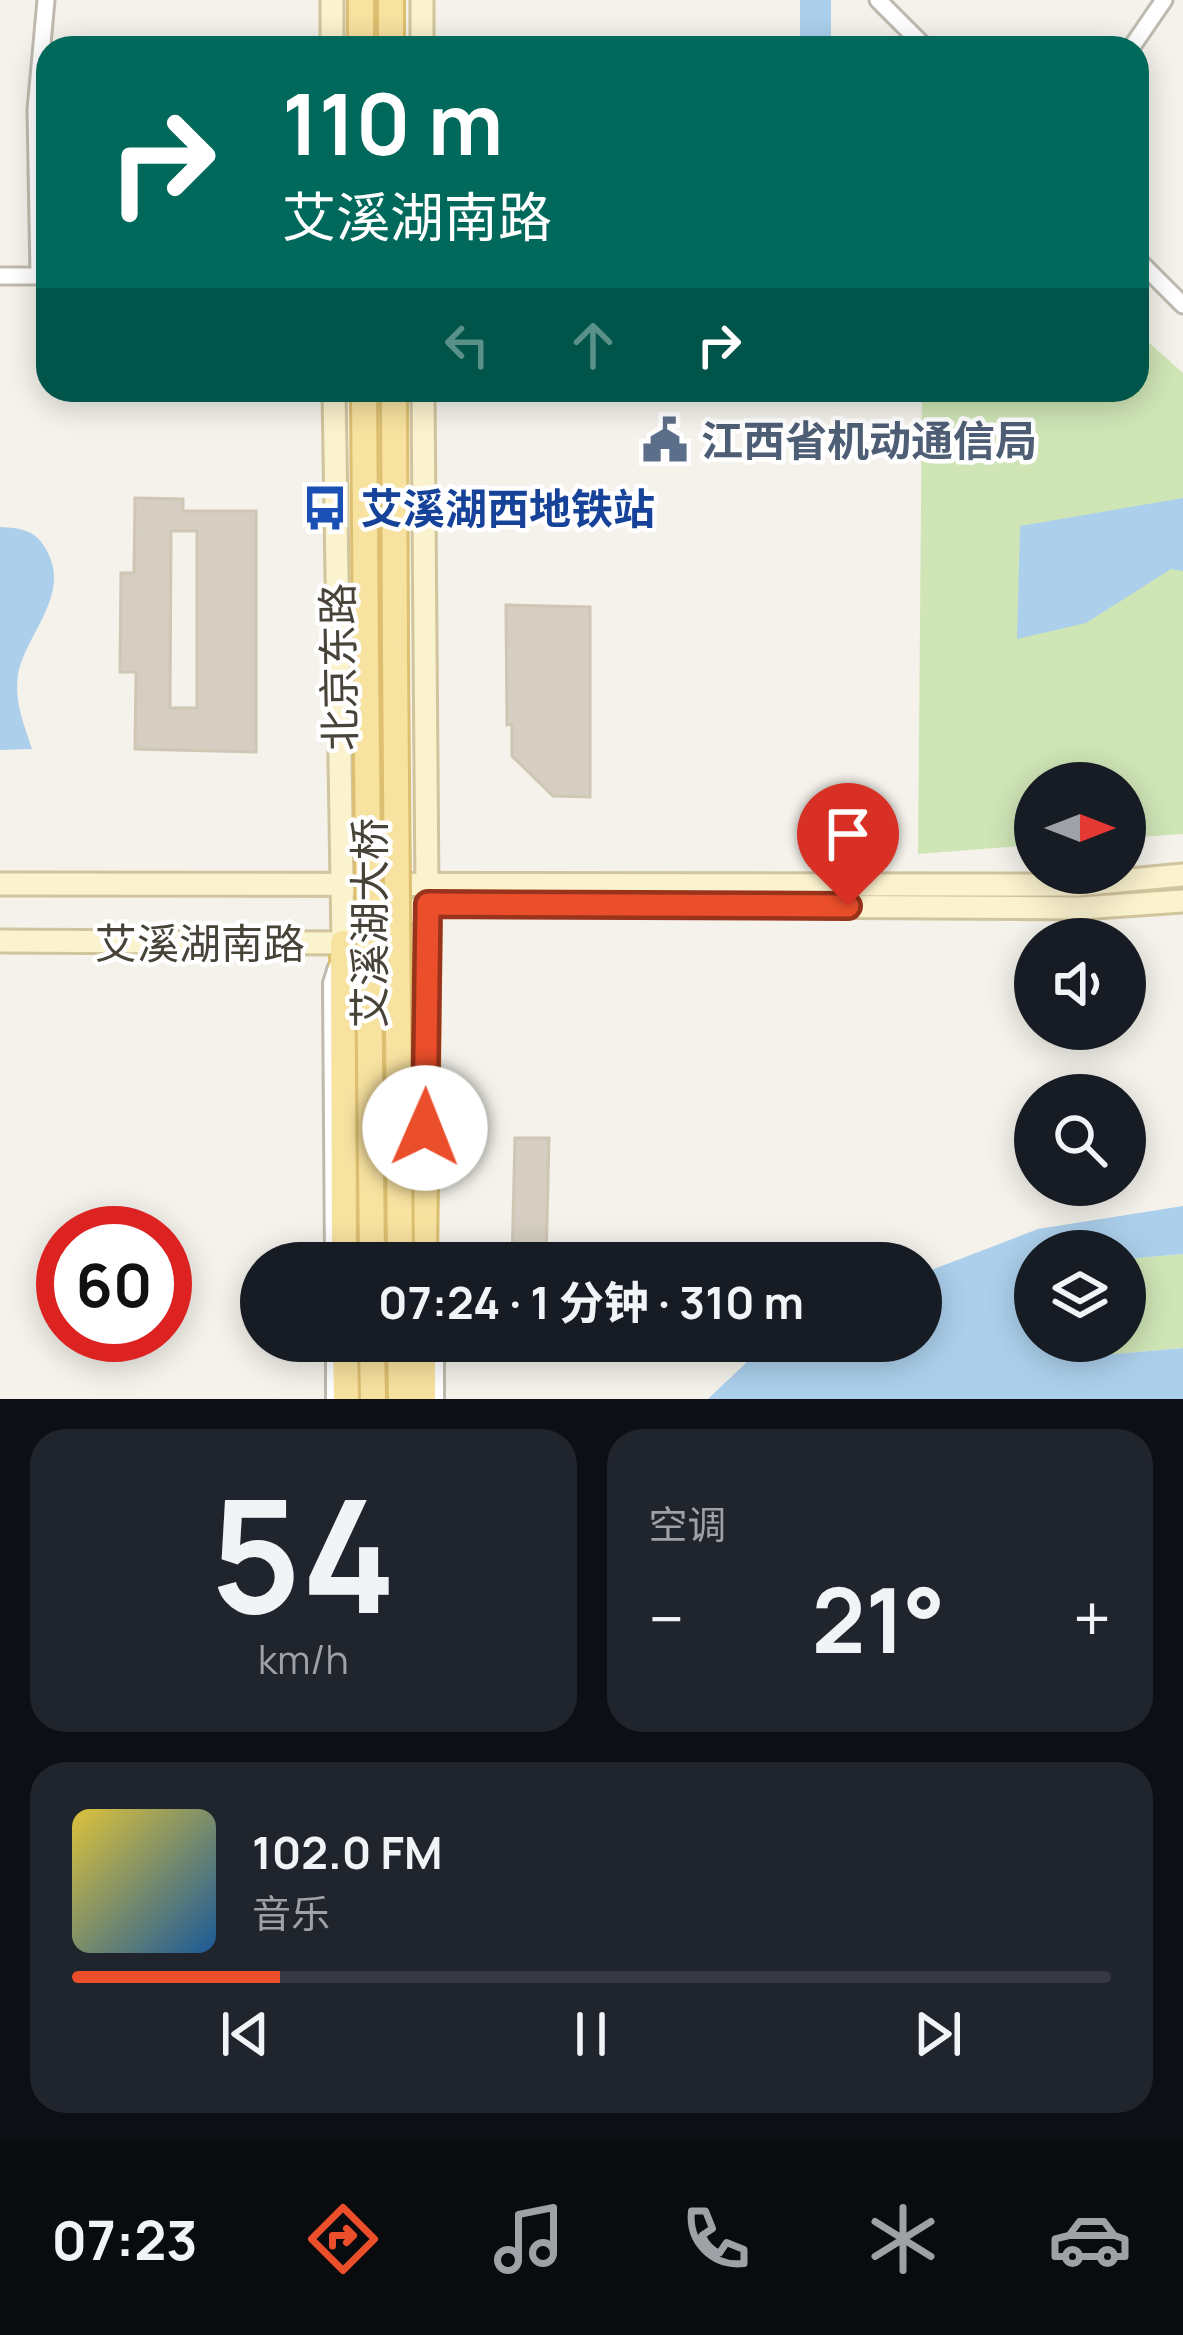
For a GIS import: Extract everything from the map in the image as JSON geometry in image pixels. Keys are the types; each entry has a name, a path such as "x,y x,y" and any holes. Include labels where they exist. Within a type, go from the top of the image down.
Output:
{"main road":[{"path":"332,0 332,36"},
{"path":"361,0 361,36"},
{"path":"391,0 392,36"},
{"path":"422,0 422,36"},
{"name":"北京东路","path":"334,402 343,943"},
{"name":"北京东路","path":"364,402 367,656"},
{"name":"北京东路","path":"394,402 395,656"},
{"name":"北京东路","path":"423,402 427,893"},
{"name":"艾溪湖大桥","path":"367,656 372,1242"},
{"name":"艾溪湖大桥","path":"395,656 400,1242"},
{"name":"艾溪湖南路","path":"0,941 343,943 427,893 1077,885 1183,875"},
{"name":"艾溪湖南路","path":"0,884 341,881 427,893 1082,908 1183,901"},
{"path":"424,1242 427,893"},
{"path":"343,943 344,1242"},
{"path":"341,1393 343,1362"},
{"path":"372,1362 373,1399"},
{"path":"400,1362 400,1399"}],"street":[{"path":"43,36 46,0"},
{"path":"878,0 914,36"},
{"path":"1139,36 1164,0"},
{"path":"1149,271 1183,305"},
{"path":"0,276 36,276"},
{"path":"427,893 435,1242"},
{"path":"332,1242 330,983 343,943"},
{"path":"336,1362 341,1393"}],"green space":[{"path":"1149,343 1183,373 1183,834 1146,837 1146,762 1014,762 1014,847 918,854 922,402 1149,402"},
{"path":"1183,1254 1183,1348 1146,1351 1146,1257"}],"water":[{"path":"800,0 831,0 831,36 800,36"},
{"path":"1183,498 1183,571 1171,569 1086,623 1017,639 1020,526"},
{"path":"0,527 33,534 53,568 50,599 18,675 19,703 32,749 0,750"},
{"path":"1183,1206 1183,1254 1146,1257 1146,1230 1038,1229"},
{"path":"1014,1238 1014,1362 1146,1362 1146,1351 1183,1348 1183,1399 708,1399 747,1362 942,1362 942,1266"}],"building":[{"path":"135,498 183,499 183,511 256,511 256,752 135,749 136,672 120,672 121,573 134,573","holes":["171,531 197,531 197,708 170,708"]},
{"path":"506,605 590,607 590,797 553,796 512,756 512,724 507,725"},
{"path":"515,1138 549,1138 547,1242 513,1242"}],"place":[{"name":"江西省机动通信局","path":"665,440"},
{"name":"艾溪湖西地铁站","path":"325,508"}],"route":[{"path":"425,1128 428,904 848,906"}]}
